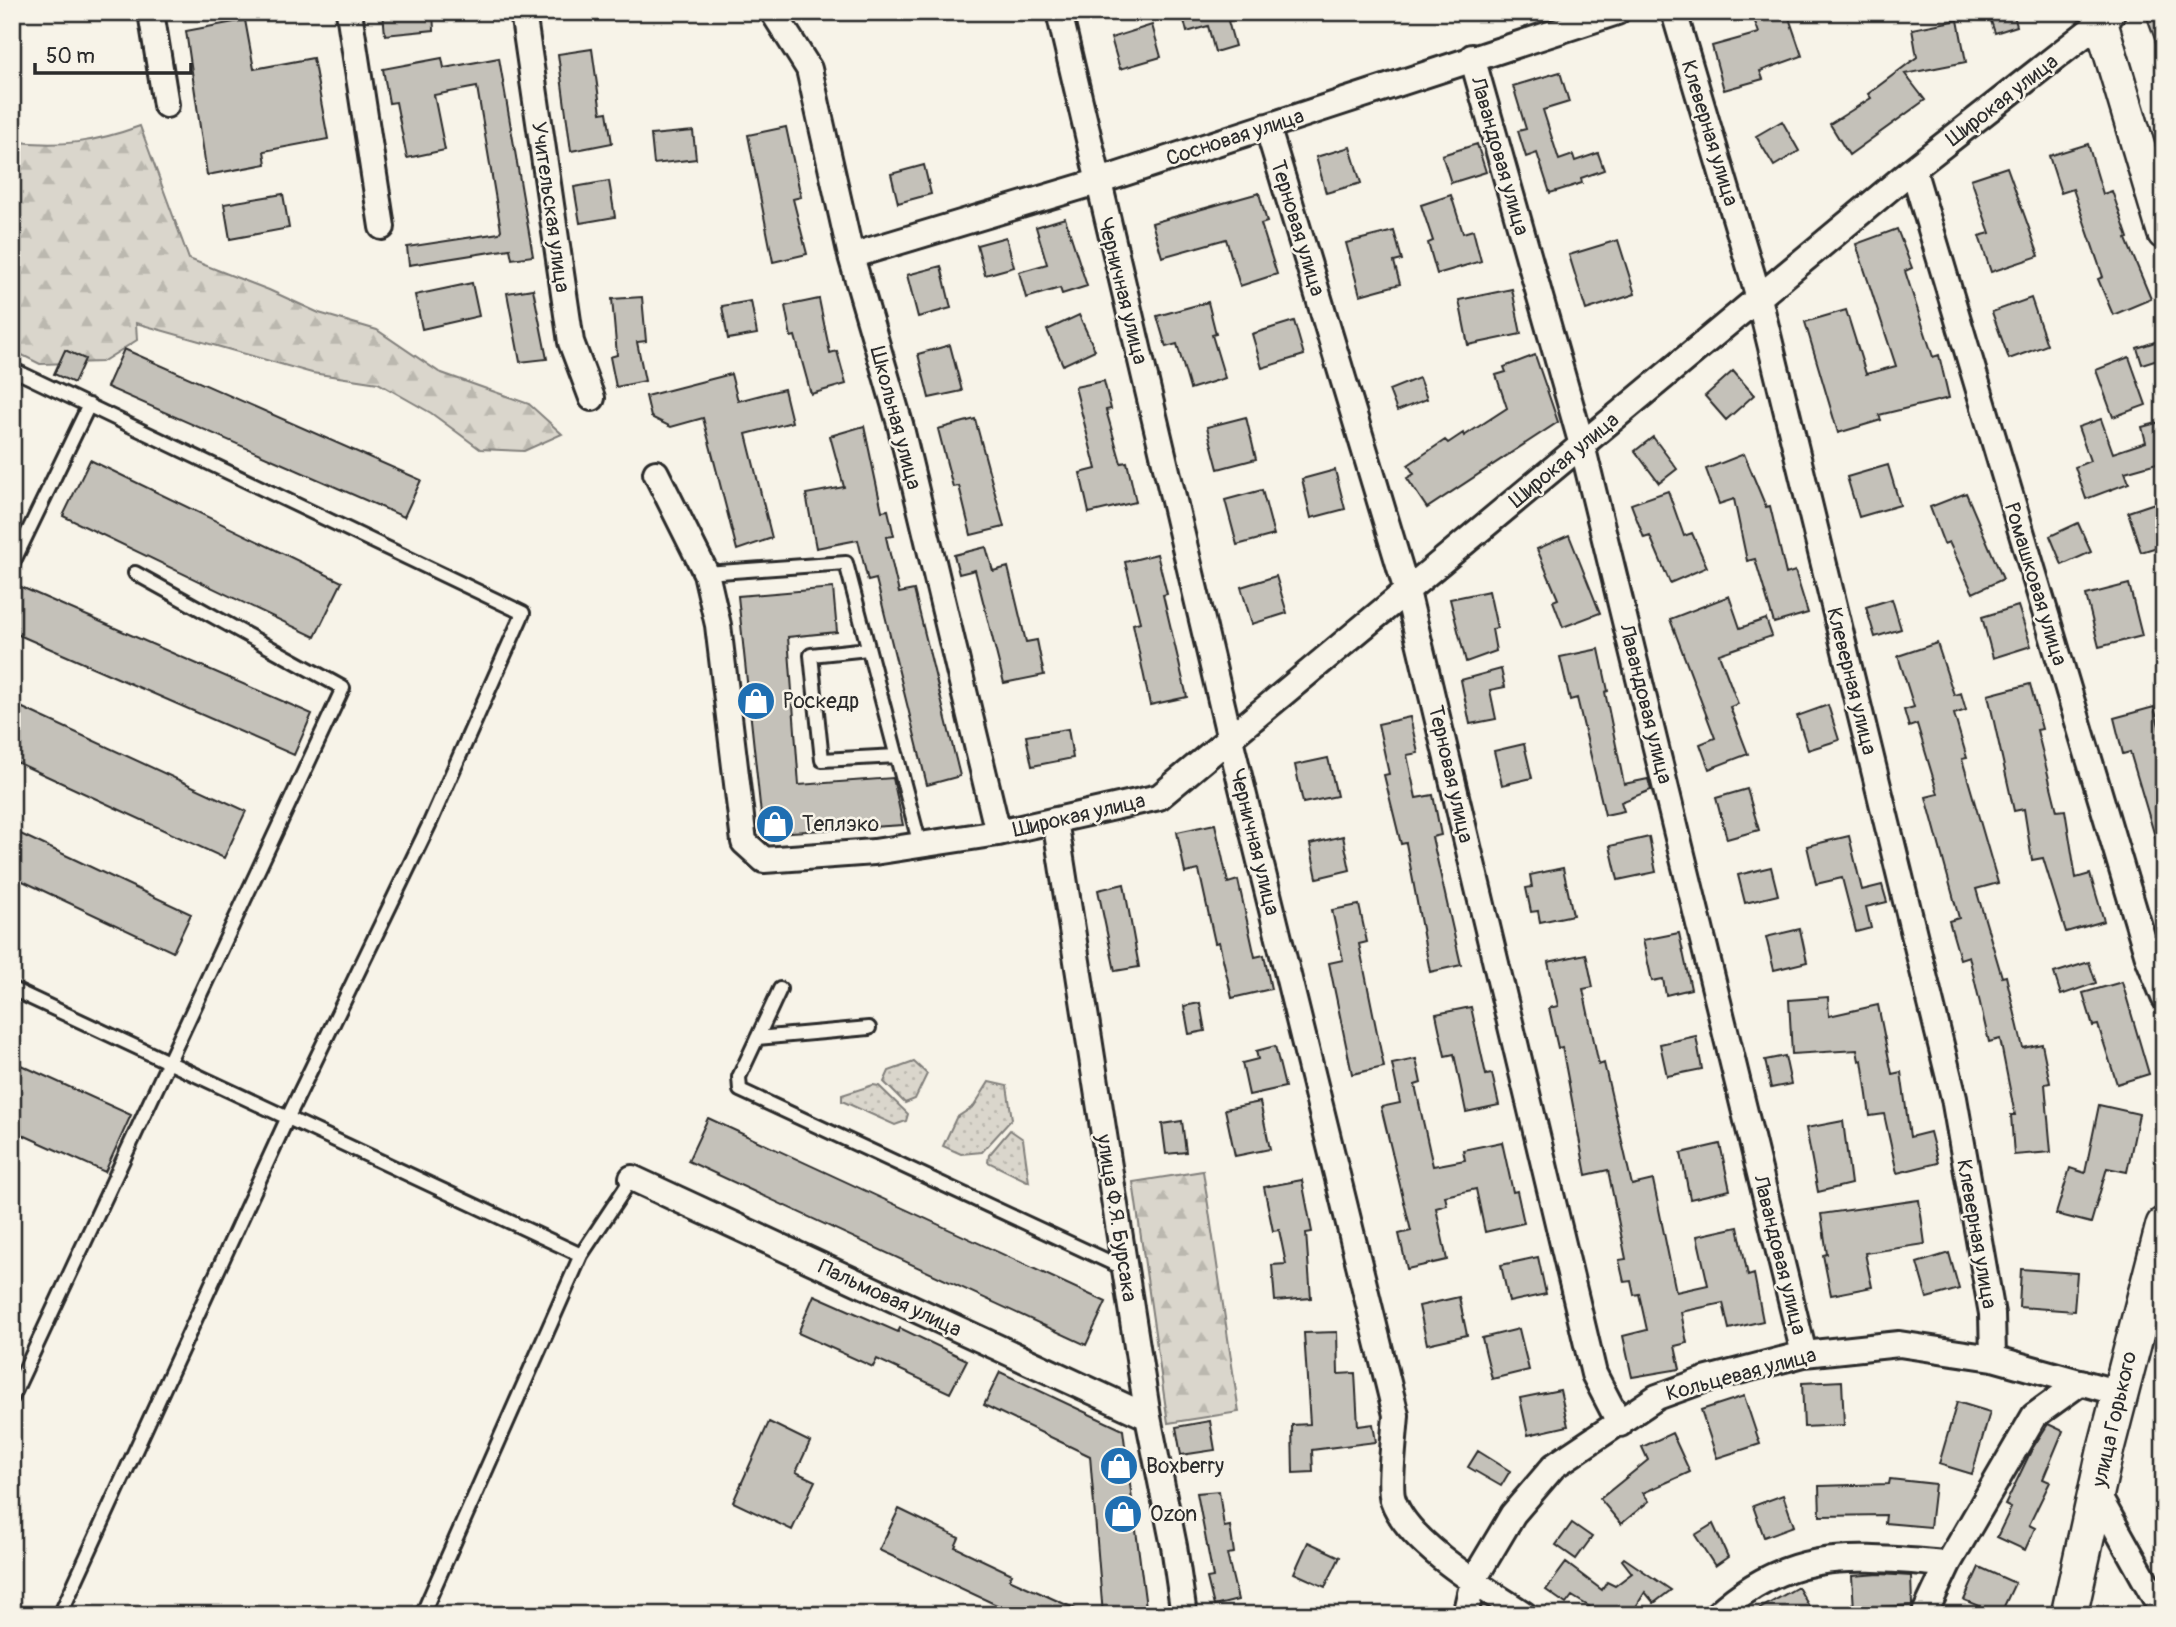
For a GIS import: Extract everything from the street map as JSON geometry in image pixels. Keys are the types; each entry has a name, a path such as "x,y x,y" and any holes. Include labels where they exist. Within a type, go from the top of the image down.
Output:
{"main road":[{"name":"улица Горького","path":"2069,1615 2119,1393 2157,1275 2164,1225"}],"street":[{"path":"151,12 166,105"},
{"path":"349,12 382,227"},
{"name":"Учительская улица","path":"523,12 571,342 592,398"},
{"name":"Школьная улица","path":"773,12 809,69 851,256 900,424 998,833"},
{"name":"Черничная улица","path":"1059,12 1230,739 1396,1415 1392,1499 1411,1530 1473,1581 1525,1615"},
{"name":"Сосновая улица","path":"851,256 1097,182 1617,12"},
{"name":"Клеверная улица","path":"1674,12 1759,298 1954,1098 1992,1314 1993,1358"},
{"path":"2104,16 2164,233"},
{"name":"Широкая улица","path":"656,473 706,573 718,625 744,842 764,860 874,852 998,833 1158,797 1913,169 2104,16"},
{"name":"Лавандовая улица","path":"1472,58 1582,445 1804,1354"},
{"name":"Терновая улица","path":"1267,126 1407,591 1594,1374 1620,1424"},
{"name":"Ромашковая улица","path":"1913,169 2149,960 2164,997"},
{"name":"улица Ф.Я. Бурсака","path":"1055,820 1148,1417 1174,1546 1184,1615"},
{"name":"Пальмовая улица","path":"632,1178 1148,1417"},
{"name":"Кольцевая улица","path":"1465,1615 1473,1581 1513,1514 1554,1466 1657,1397 1704,1380 1804,1354 1899,1344 1993,1358 2119,1393"},
{"path":"1924,1615 1948,1564 2034,1416 2081,1382"},
{"path":"2096,1492 2164,1614"},
{"path":"1716,1615 1743,1590 1787,1567 1855,1557 1948,1564"}],"lane":[{"path":"12,369 523,613 429,825 288,1118 61,1615"},
{"path":"12,565 89,405"},
{"path":"706,573 846,563 920,845"},
{"path":"12,1398 343,688 135,573"},
{"path":"868,649 811,655 822,760 897,756"},
{"path":"12,989 581,1255"},
{"path":"780,989 739,1077 740,1090 1125,1269"},
{"path":"757,1038 869,1028"},
{"path":"422,1615 581,1255 632,1178"}],"green space":[{"path":"140,126 189,259 319,313 377,330 439,372 529,404 562,434 524,451 480,449 431,413 378,383 312,373 136,323 137,340 102,362 40,364 12,350 12,141 62,144 108,136"},
{"path":"914,1062 927,1074 915,1099 905,1103 884,1082 889,1071"},
{"path":"989,1082 1007,1086 1012,1119 982,1152 961,1154 943,1146 956,1118 974,1106"},
{"path":"873,1085 879,1086 908,1114 906,1121 895,1125 842,1101 842,1095"},
{"path":"1010,1130 1023,1139 1029,1182 988,1162 989,1155"},
{"path":"1203,1171 1239,1412 1168,1423 1133,1182"}],"building":[{"path":"383,12 433,12 434,30 385,35"},
{"path":"1182,12 1238,12 1239,18 1228,21 1235,46 1215,52 1208,26 1187,32"},
{"path":"1773,12 1787,12 1802,56 1760,71 1763,79 1724,90 1712,46 1759,33 1754,19"},
{"path":"1988,12 2013,12 2017,26 1995,33"},
{"path":"2145,12 2164,12 2162,59"},
{"path":"245,20 254,69 313,58 328,139 264,151 266,164 207,175 186,31"},
{"path":"1958,20 1966,62 1905,74 1925,100 1849,155 1830,124 1871,98 1868,94 1917,57 1912,29"},
{"path":"1152,25 1161,57 1120,69 1111,38"},
{"path":"592,49 601,113 607,112 612,143 571,151 558,54"},
{"path":"442,58 444,68 499,58 533,256 512,259 510,249 409,265 407,247 499,233 501,230 477,87 434,95 445,150 407,158 396,102 389,103 383,69"},
{"path":"1560,72 1569,102 1543,110 1559,160 1573,155 1575,161 1598,153 1604,170 1581,178 1582,183 1550,193 1537,153 1526,157 1518,131 1526,129 1513,86"},
{"path":"1782,121 1799,151 1774,166 1756,136"},
{"path":"786,127 801,197 793,199 807,254 773,262 748,135"},
{"path":"693,131 696,159 654,164 651,135"},
{"path":"1477,144 1486,172 1451,183 1442,155"},
{"path":"2088,144 2103,194 2112,191 2128,238 2126,239 2151,299 2113,315 2098,279 2103,277 2073,189 2061,193 2049,156"},
{"path":"1350,147 1361,183 1326,193 1316,157"},
{"path":"924,165 931,194 898,203 891,174"},
{"path":"2007,167 2039,256 1991,272 1979,236 1990,233 1971,179"},
{"path":"609,181 615,217 580,223 574,187"},
{"path":"1259,193 1267,222 1261,224 1277,274 1240,286 1226,239 1162,257 1152,223"},
{"path":"283,194 289,228 230,239 224,204"},
{"path":"1451,195 1463,233 1473,230 1481,261 1437,274 1428,243 1433,241 1421,205"},
{"path":"1065,218 1087,286 1062,294 1060,288 1026,298 1019,272 1047,264 1036,227"},
{"path":"1897,229 1912,268 1905,271 1933,357 1939,355 1949,398 1879,415 1881,420 1838,433 1805,322 1846,310 1866,374 1896,366 1856,244"},
{"path":"1394,231 1402,260 1394,262 1400,284 1360,295 1346,243"},
{"path":"1006,237 1014,267 985,275 977,245"},
{"path":"1618,240 1635,294 1586,310 1569,255"},
{"path":"941,266 951,308 918,317 907,275"},
{"path":"472,283 479,316 422,329 415,295"},
{"path":"533,289 547,359 520,362 507,293"},
{"path":"1512,289 1521,334 1468,345 1459,300"},
{"path":"642,297 646,341 637,342 645,381 616,387 610,357 617,355 612,299"},
{"path":"2031,298 2047,345 2009,359 1992,312"},
{"path":"819,299 830,353 837,351 846,384 811,394 795,336 791,337 785,306"},
{"path":"751,301 757,334 728,339 722,306"},
{"path":"1208,302 1216,334 1212,335 1225,378 1190,389 1177,344 1166,347 1157,316"},
{"path":"1079,315 1095,350 1063,365 1047,330"},
{"path":"1294,321 1304,355 1262,368 1252,334"},
{"path":"2164,339 2164,357 2142,364 2137,348"},
{"path":"950,345 962,391 929,398 918,354"},
{"path":"124,349 421,480 404,517 107,387"},
{"path":"65,350 85,359 74,383 54,374"},
{"path":"1535,355 1558,422 1427,508 1407,478 1414,474 1408,465 1445,440 1448,443 1463,433 1464,436 1507,408 1496,375 1506,372 1504,367"},
{"path":"2129,357 2146,405 2113,417 2096,370"},
{"path":"1733,371 1754,395 1726,420 1705,396"},
{"path":"731,374 738,401 784,389 792,422 746,434 772,538 737,550 703,418 671,427 651,417 646,396"},
{"path":"1419,378 1427,399 1397,411 1389,390"},
{"path":"1104,381 1111,409 1106,410 1121,463 1127,462 1136,502 1089,513 1080,473 1096,469 1075,387"},
{"path":"1246,417 1256,459 1218,469 1207,427"},
{"path":"975,419 1004,527 971,535 959,486 953,487 938,429"},
{"path":"2101,419 2113,453 2146,442 2142,427 2164,421 2164,461 2125,472 2129,483 2086,499 2075,467 2090,461 2078,427"},
{"path":"864,426 882,511 888,510 894,536 886,537 899,593 914,590 960,776 927,785 876,579 868,581 858,540 816,548 806,494 844,487 830,436"},
{"path":"1653,437 1677,469 1659,483 1635,451"},
{"path":"1744,454 1766,507 1770,506 1786,574 1795,571 1808,613 1774,623 1755,559 1747,561 1734,499 1719,504 1706,469"},
{"path":"90,460 342,582 315,637 63,516"},
{"path":"1888,465 1900,505 1859,517 1847,477"},
{"path":"1335,470 1345,509 1311,518 1302,479"},
{"path":"1262,490 1274,535 1237,545 1225,500"},
{"path":"1668,491 1684,536 1692,533 1707,567 1670,583 1650,536 1644,538 1631,504"},
{"path":"1966,493 2003,579 1973,593 1949,542 1944,544 1930,507"},
{"path":"2164,500 2164,545 2141,552 2128,512"},
{"path":"2078,523 2091,552 2062,565 2050,536"},
{"path":"1569,535 1600,613 1563,627 1553,601 1558,599 1537,549"},
{"path":"986,547 993,571 1008,567 1026,642 1037,640 1044,675 1004,683 975,570 959,574 954,555"},
{"path":"1157,554 1167,594 1163,595 1187,697 1150,705 1133,624 1140,622 1125,562"},
{"path":"1276,576 1287,613 1252,624 1241,587"},
{"path":"12,583 312,714 294,755 12,632"},
{"path":"2129,584 2142,636 2099,647 2086,595"},
{"path":"833,588 837,632 788,637 799,785 893,778 903,825 775,833 762,824 738,596"},
{"path":"1489,591 1497,628 1492,629 1496,651 1466,662 1450,599"},
{"path":"1729,596 1740,628 1766,619 1772,636 1719,654 1738,704 1730,707 1748,754 1709,769 1700,744 1715,738 1670,619"},
{"path":"1892,599 1901,629 1875,637 1866,607"},
{"path":"2018,606 2031,646 1993,658 1982,617"},
{"path":"1937,643 1954,695 1961,693 1966,710 1954,714 1967,758 1962,759 1998,883 1976,889 2002,977 2006,976 2023,1048 2042,1044 2050,1083 2045,1084 2051,1152 2014,1155 2011,1115 2015,1115 2000,1039 1989,1042 1969,956 1960,959 1949,921 1959,918 1926,797 1938,794 1917,724 1909,727 1904,710 1914,707 1898,656"},
{"path":"1599,649 1624,784 1648,779 1651,790 1621,802 1624,811 1605,815 1577,698 1570,700 1560,657"},
{"path":"1501,669 1505,687 1490,690 1496,719 1470,724 1461,680"},
{"path":"2030,684 2042,729 2037,730 2057,811 2065,810 2076,878 2090,874 2104,921 2066,932 2043,858 2032,860 2024,809 2014,811 1988,695"},
{"path":"12,703 246,811 224,858 12,760"},
{"path":"1828,705 1839,740 1808,750 1797,716"},
{"path":"2154,707 2164,745 2164,849 2159,850 2130,752 2123,754 2114,718"},
{"path":"1410,717 1418,753 1407,755 1416,798 1433,795 1441,835 1432,837 1461,965 1430,972 1406,843 1401,844 1384,775 1389,774 1378,724"},
{"path":"1068,729 1073,758 1032,766 1026,736"},
{"path":"1524,744 1532,778 1502,785 1494,751"},
{"path":"1328,758 1337,796 1303,803 1295,765"},
{"path":"1747,789 1759,830 1727,839 1716,798"},
{"path":"1215,824 1228,883 1238,880 1255,957 1264,955 1271,989 1232,998 1219,942 1215,943 1199,870 1185,873 1177,832"},
{"path":"12,830 191,914 173,952 12,876"},
{"path":"1343,836 1350,870 1317,878 1310,844"},
{"path":"1849,836 1862,890 1882,885 1887,902 1866,907 1871,928 1856,932 1842,878 1816,884 1807,846"},
{"path":"1649,837 1656,872 1618,880 1610,846"},
{"path":"1771,867 1778,895 1745,903 1738,875"},
{"path":"1563,868 1573,915 1540,922 1538,911 1531,912 1526,888 1532,887 1530,875"},
{"path":"1124,884 1139,967 1115,971 1098,890"},
{"path":"1359,905 1367,942 1359,944 1384,1067 1352,1074 1329,963 1343,960 1332,910"},
{"path":"1800,929 1807,962 1774,970 1766,937"},
{"path":"1679,933 1691,989 1666,995 1663,979 1652,981 1643,940"},
{"path":"1586,954 1593,987 1583,989 1599,1065 1604,1063 1632,1185 1653,1180 1676,1292 1708,1285 1697,1236 1738,1227 1748,1276 1754,1274 1763,1321 1729,1329 1723,1303 1681,1312 1687,1343 1675,1346 1680,1369 1632,1377 1623,1336 1647,1330 1639,1294 1634,1295 1631,1281 1624,1282 1619,1260 1626,1259 1608,1170 1586,1175 1562,1047 1558,1048 1549,1008 1558,1006 1548,962"},
{"path":"2089,962 2096,983 2061,995 2054,973"},
{"path":"2122,982 2149,1074 2117,1084 2098,1025 2093,1026 2083,993"},
{"path":"1828,997 1829,1016 1878,1005 1892,1074 1901,1072 1910,1137 1930,1132 1938,1163 1897,1173 1884,1114 1870,1116 1862,1060 1859,1061 1857,1050 1792,1054 1789,1000"},
{"path":"1200,1003 1205,1031 1189,1034 1184,1006"},
{"path":"1471,1007 1486,1075 1492,1074 1499,1105 1466,1112 1454,1054 1445,1056 1436,1014"},
{"path":"1696,1036 1702,1069 1667,1076 1660,1044"},
{"path":"1275,1046 1285,1087 1249,1095 1242,1063 1258,1059 1256,1051"},
{"path":"1785,1056 1791,1084 1771,1088 1765,1060"},
{"path":"1416,1059 1421,1083 1415,1085 1433,1166 1465,1160 1463,1150 1502,1142 1513,1192 1517,1191 1524,1223 1485,1232 1476,1189 1445,1196 1447,1205 1436,1208 1447,1260 1407,1269 1399,1234 1411,1231 1381,1107 1400,1103 1392,1064"},
{"path":"12,1061 131,1115 105,1172 12,1130"},
{"path":"1260,1102 1270,1149 1235,1156 1225,1109"},
{"path":"2099,1105 2139,1114 2127,1172 2107,1168 2091,1223 2056,1214 2070,1168 2085,1173"},
{"path":"708,1118 1106,1302 1086,1345 688,1161"},
{"path":"1182,1121 1186,1152 1166,1154 1162,1124"},
{"path":"1843,1121 1851,1184 1818,1192 1806,1128"},
{"path":"1720,1144 1730,1190 1690,1199 1681,1153"},
{"path":"1302,1180 1312,1232 1306,1233 1311,1298 1275,1301 1272,1265 1286,1264 1279,1230 1273,1231 1264,1187"},
{"path":"1919,1200 1925,1244 1865,1253 1872,1287 1831,1295 1823,1255 1827,1254 1821,1214"},
{"path":"1949,1253 1959,1289 1927,1298 1917,1263"},
{"path":"1538,1257 1546,1294 1509,1302 1501,1265"},
{"path":"2021,1269 2077,1273 2074,1311 2019,1307"},
{"path":"814,1295 898,1332 900,1328 967,1360 950,1393 877,1359 873,1367 798,1333"},
{"path":"1459,1297 1467,1335 1427,1344 1419,1306"},
{"path":"1519,1329 1529,1370 1492,1379 1482,1338"},
{"path":"1337,1332 1338,1374 1355,1373 1358,1426 1373,1424 1376,1442 1312,1450 1313,1472 1293,1473 1292,1425 1310,1424 1304,1333"},
{"path":"1000,1372 1123,1430 1147,1615 1103,1615 1090,1456 984,1405"},
{"path":"1842,1381 1844,1425 1804,1427 1802,1383"},
{"path":"1560,1390 1568,1426 1528,1435 1520,1398"},
{"path":"1744,1396 1760,1444 1717,1458 1701,1410"},
{"path":"1957,1402 1990,1412 1972,1474 1939,1464"},
{"path":"1210,1421 1215,1450 1181,1455 1176,1427"},
{"path":"769,1422 810,1442 796,1472 815,1481 792,1530 733,1502"},
{"path":"2048,1424 2063,1431 2043,1479 2050,1482 2029,1525 2035,1528 2025,1550 1997,1537 2011,1508 2005,1505 2032,1449"},
{"path":"1672,1433 1690,1472 1643,1493 1649,1501 1621,1524 1600,1499 1648,1460 1642,1447"},
{"path":"1478,1451 1510,1471 1501,1486 1468,1467"},
{"path":"1890,1479 1935,1484 1930,1527 1885,1523 1886,1515 1820,1516 1819,1486 1889,1484"},
{"path":"1219,1491 1224,1527 1230,1526 1234,1553 1227,1554 1238,1600 1214,1606 1207,1578 1213,1577 1197,1493"},
{"path":"1783,1495 1794,1526 1764,1537 1753,1506"},
{"path":"899,1509 959,1538 955,1547 1012,1574 1009,1579 1089,1615 1018,1615 879,1550"},
{"path":"1572,1523 1592,1537 1576,1559 1556,1545"},
{"path":"1713,1524 1728,1557 1715,1566 1695,1535"},
{"path":"1308,1542 1340,1557 1325,1587 1294,1573"},
{"path":"1624,1558 1671,1590 1654,1603 1645,1592 1631,1615 1603,1615 1572,1596 1566,1604 1546,1590 1566,1563 1602,1590 1607,1582 1615,1586 1632,1573 1622,1560"},
{"path":"1979,1567 2015,1583 2000,1615 1964,1600"},
{"path":"1852,1576 1911,1576 1912,1605 1854,1609"},
{"path":"1798,1587 1814,1615 1749,1615"}],"place":[{"name":"Роскедр","path":"756,701"},
{"name":"Теплэко","path":"775,824"},
{"name":"Boxberry","path":"1119,1466"},
{"name":"Ozon","path":"1123,1514"}]}
